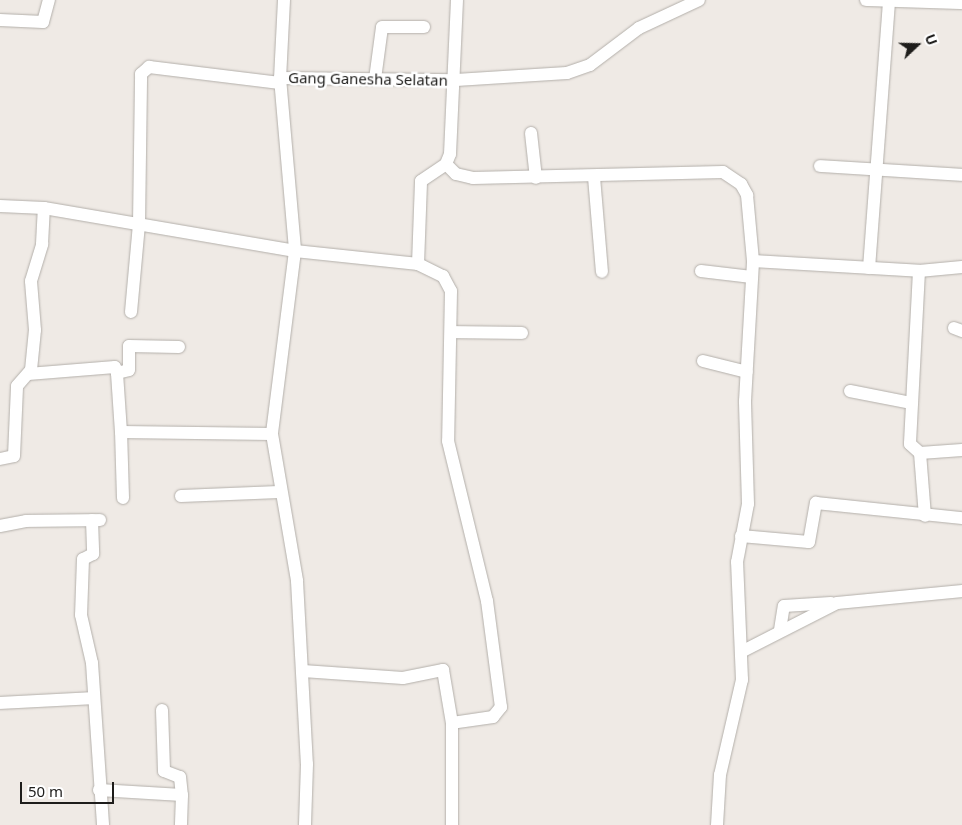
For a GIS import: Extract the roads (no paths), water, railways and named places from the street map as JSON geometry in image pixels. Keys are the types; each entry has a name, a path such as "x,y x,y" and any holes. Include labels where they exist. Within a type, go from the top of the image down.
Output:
{"street":[{"path":"0,20 43,22 49,0"},
{"path":"284,0 280,80 295,251 272,434 279,492 296,581 303,671 305,825"},
{"path":"418,264 421,181 446,164 456,80 457,0"},
{"name":"Gang Ganesha Selatan","path":"139,224 144,69 280,80 456,80 579,70 639,28 699,0"},
{"path":"866,0 962,3"},
{"path":"869,268 878,170 889,2"},
{"path":"375,79 382,27 424,27"},
{"path":"531,133 536,178"},
{"path":"446,164 462,177 594,177 709,171 734,177 749,206 754,261 748,372 748,504 741,536 736,582 741,652 740,689 720,775 717,825"},
{"path":"820,166 962,175"},
{"path":"594,177 602,272"},
{"path":"0,206 44,208 295,251 418,264 447,280 451,332 448,441 487,601 501,707 493,717 452,723"},
{"path":"0,459 14,456 16,386 28,374 35,330 31,281 42,244 44,208"},
{"path":"131,312 139,224"},
{"path":"754,261 919,271 962,267"},
{"path":"701,271 752,277"},
{"path":"919,271 910,444 920,453 925,516"},
{"path":"451,332 522,333"},
{"path":"117,373 129,370 129,346 179,347"},
{"path":"703,361 748,372"},
{"path":"28,374 115,367 121,432 123,498"},
{"path":"850,391 912,403"},
{"path":"121,432 272,434"},
{"path":"920,453 962,450"},
{"path":"181,496 279,492"},
{"path":"741,536 808,542 816,503 925,516 962,518"},
{"path":"0,526 26,521 96,520 93,554 83,559 81,615 92,663 99,790 103,825"},
{"path":"780,630 784,606 962,591"},
{"path":"741,652 780,630 837,603"},
{"path":"303,671 403,678 443,670 452,723 452,825"},
{"path":"0,703 94,698"},
{"path":"162,710 164,771 180,777 182,795 181,825"},
{"path":"99,790 182,795"}]}
